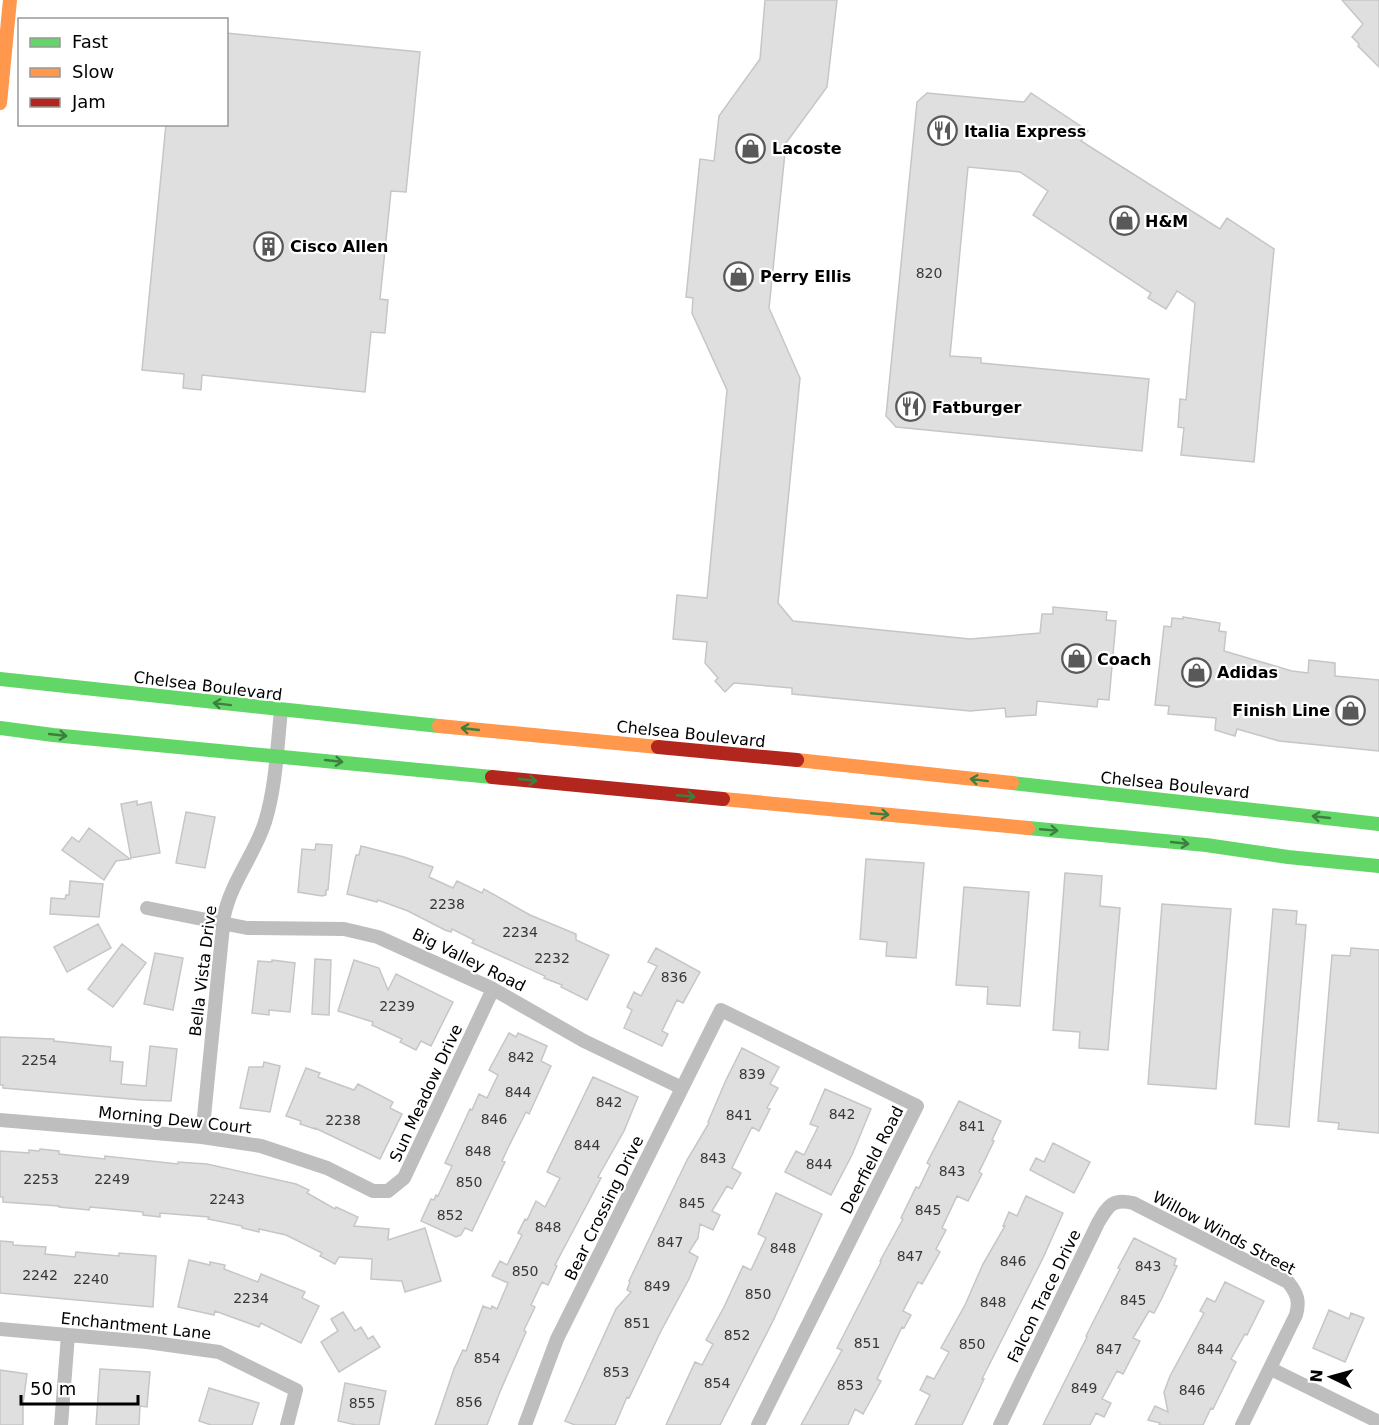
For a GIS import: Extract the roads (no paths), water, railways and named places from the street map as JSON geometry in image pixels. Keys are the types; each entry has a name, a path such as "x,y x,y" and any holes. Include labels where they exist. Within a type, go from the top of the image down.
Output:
{"main road":[{"path":"0,103 10,0"},
{"name":"Chelsea Boulevard","path":"0,679 281,711 886,769 1379,824"},
{"path":"0,728 53,735 1206,845 1288,857 1379,866"}],"street":[{"name":"Bella Vista Drive","path":"202,1137 223,923 230,897 266,821 281,711"},
{"name":"Big Valley Road","path":"147,908 253,928 333,929 367,933 402,946 493,989 584,1041 682,1088"},
{"name":"Sun Meadow Drive","path":"373,1191 388,1191 404,1178 493,989"},
{"name":"Bear Crossing Drive","path":"525,1425 557,1339 721,1010"},
{"name":"Deerfield Road","path":"721,1010 917,1106 758,1425"},
{"name":"Morning Dew Court","path":"0,1120 202,1137 261,1146 327,1168 373,1191"},
{"name":"Falcon Trace Drive","path":"1000,1425 1101,1217 1109,1206 1118,1201 1133,1203"},
{"name":"Willow Winds Street","path":"1133,1203 1288,1282 1298,1297 1299,1306 1296,1315 1242,1425"},
{"name":"Enchantment Lane","path":"0,1329 147,1342 219,1352 296,1390 287,1425"},
{"path":"61,1425 68,1335"},
{"path":"1271,1369 1379,1422"}],"place":[{"name":"Italia Express","path":"943,131"},
{"name":"Lacoste","path":"751,148"},
{"name":"H&M","path":"1124,221"},
{"name":"Cisco Allen","path":"269,246"},
{"name":"Perry Ellis","path":"739,276"},
{"name":"Fatburger","path":"911,407"},
{"name":"Coach","path":"1076,659"},
{"name":"Adidas","path":"1196,672"},
{"name":"Finish Line","path":"1351,710"}]}
